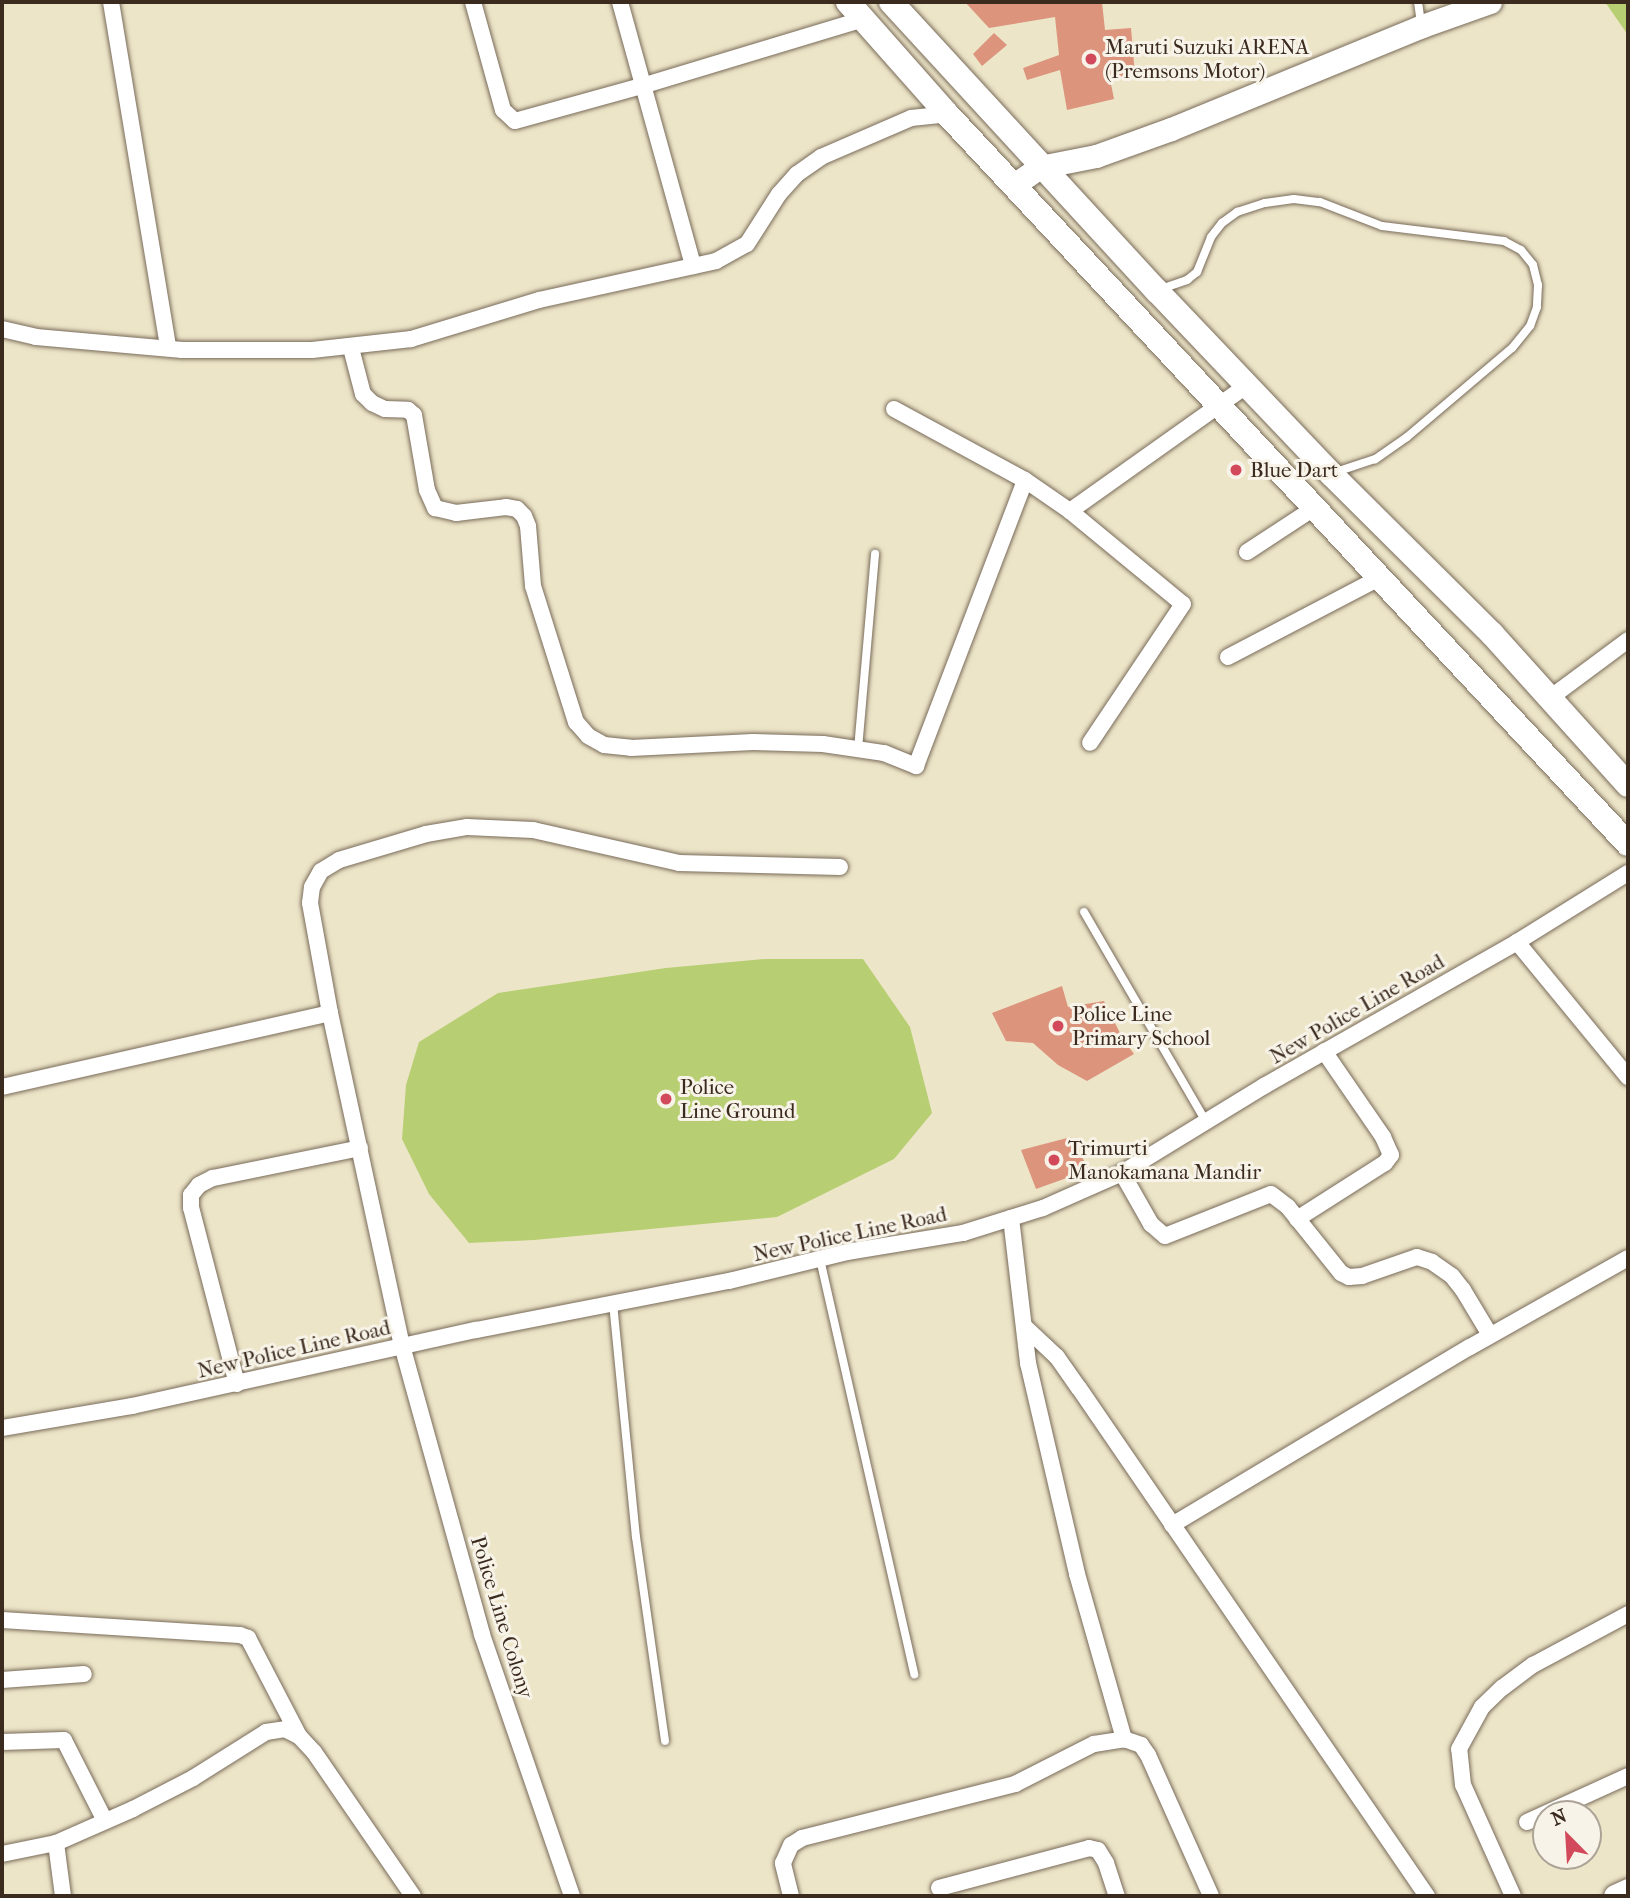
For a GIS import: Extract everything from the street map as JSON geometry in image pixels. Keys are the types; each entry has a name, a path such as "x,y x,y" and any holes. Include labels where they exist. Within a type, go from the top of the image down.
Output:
{"main road":[{"path":"891,2 1040,167 1331,474 1492,634 1628,785"},
{"path":"855,10 947,114 1628,844"}],"street":[{"path":"111,2 168,348"},
{"path":"473,2 503,110 516,121 645,85 855,10"},
{"path":"620,2 693,266"},
{"path":"1014,185 1040,167 1096,156 1422,26 1490,2"},
{"path":"2,329 36,337 168,348 351,348 411,338 539,300 716,261 747,244 779,194 797,174 821,157 911,118 947,114"},
{"path":"351,348 363,394 372,403 385,409 408,410 414,415 427,491 435,508 456,513 506,507 517,509 524,516 528,526 533,586 576,722 588,736 604,745 631,748 752,742 823,744 884,753 916,766 1025,480"},
{"path":"1070,511 1247,385"},
{"path":"894,408 1025,480 1070,511 1183,604 1090,743"},
{"path":"1247,552 1314,508"},
{"path":"1228,657 1381,577"},
{"path":"1550,698 1628,640"},
{"name":"Police Line Colony","path":"572,1896 482,1634 402,1346 330,1013 310,903 312,887 321,871 339,860 426,834 467,827 499,826 545,832 678,863 840,867"},
{"name":"New Police Line Road","path":"2,1428 131,1406 402,1346 729,1281 820,1259 963,1233 1043,1208 1122,1172 1324,1051 1517,942 1628,873"},
{"path":"1517,942 1628,1077"},
{"path":"2,1087 330,1013"},
{"path":"1297,1219 1385,1163 1391,1155 1383,1137 1324,1051"},
{"path":"237,1384 191,1208 191,1195 199,1185 213,1178 359,1148"},
{"path":"1122,1172 1151,1224 1165,1236 1271,1194 1280,1198 1341,1273 1349,1277 1362,1276 1417,1257 1432,1262 1452,1276 1490,1335"},
{"path":"1011,1218 1028,1363 1077,1574 1124,1739"},
{"path":"1172,1525 1490,1335 1628,1258"},
{"path":"1024,1326 1057,1357 1427,1896"},
{"path":"1513,1896 1462,1785 1459,1749 1482,1707 1502,1688 1533,1665 1628,1614"},
{"path":"2,1620 240,1635 248,1638 299,1736 314,1752 414,1896"},
{"path":"2,1680 83,1674"},
{"path":"2,1853 56,1843 104,1819 133,1809 193,1779 266,1732 285,1729 299,1736"},
{"path":"791,1896 783,1863 791,1845 802,1838 1015,1784 1094,1744 1124,1739 1141,1745 1148,1755 1211,1896"},
{"path":"2,1742 64,1740 104,1819"},
{"path":"1527,1822 1628,1776"},
{"path":"56,1843 63,1896"},
{"path":"939,1888 1089,1848 1098,1850 1106,1863 1117,1896"},
{"path":"1615,1896 1628,1890"}],"lane":[{"path":"1419,2 1422,26"},
{"path":"1157,291 1187,280 1197,272 1211,237 1222,223 1237,212 1265,203 1294,199 1339,208 1382,226 1504,241 1521,250 1533,265 1538,285 1537,307 1530,326 1512,348 1407,438 1375,459 1331,474"},
{"path":"858,749 875,554"},
{"path":"1084,912 1206,1122"},
{"path":"820,1259 914,1674"},
{"path":"613,1303 636,1537 666,1741"}],"green space":[{"path":"1605,2 1628,2 1628,35"},
{"name":"Police Line Ground","path":"765,959 863,959 910,1027 932,1113 894,1159 777,1217 534,1240 469,1243 429,1194 402,1139 406,1085 419,1042 498,993 666,968"}],"building":[{"name":"Maruti Suzuki ARENA (Premsons Motor)","path":"965,2 1102,2 1105,30 1131,28 1135,75 1110,79 1114,99 1067,110 1060,70 1027,80 1023,68 1059,55 1055,17 989,28"},
{"path":"994,33 1007,45 982,66 973,54"},
{"name":"Police Line Primary School","path":"1062,986 1068,1007 1104,1001 1123,1039 1134,1054 1087,1081 1058,1065 1033,1043 1006,1041 992,1013"},
{"name":"Trimurti Manokamana Mandir","path":"1071,1137 1089,1170 1036,1189 1021,1150"}],"place":[{"name":"Maruti Suzuki ARENA (Premsons Motor)","path":"1091,59"},
{"name":"Blue Dart","path":"1236,470"},
{"name":"Police Line Primary School","path":"1058,1026"},
{"name":"Police Line Ground","path":"666,1099"},
{"name":"Trimurti Manokamana Mandir","path":"1054,1160"}]}
